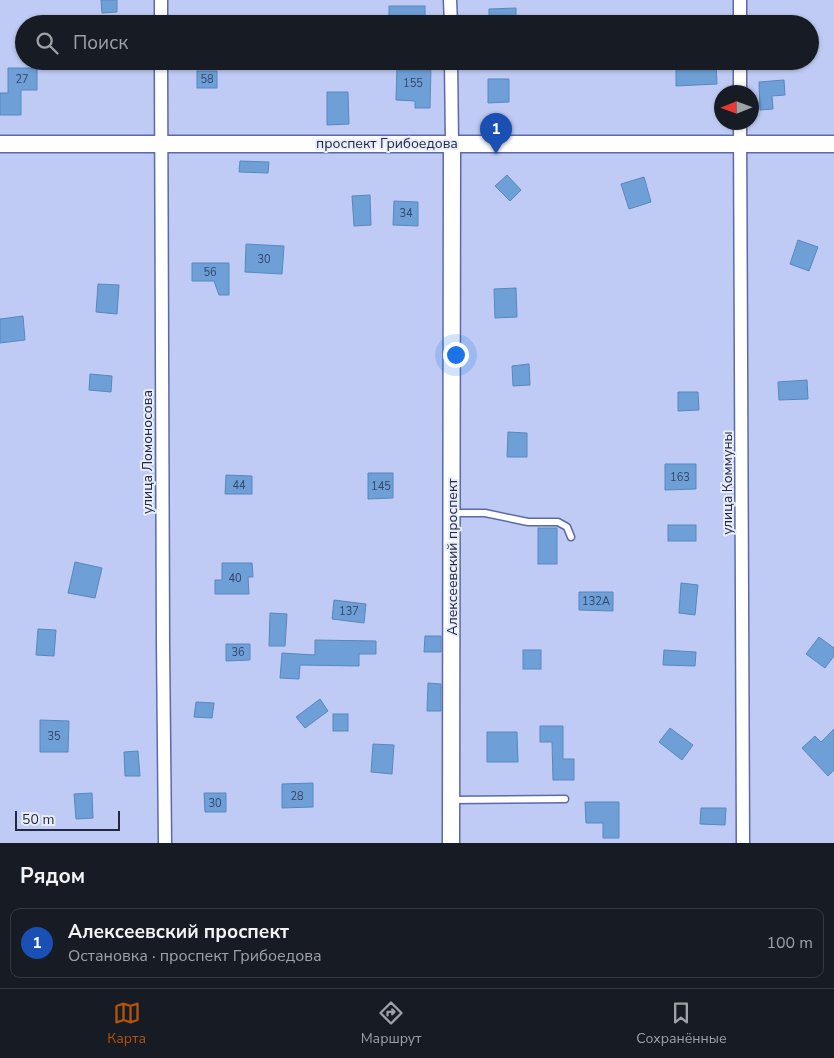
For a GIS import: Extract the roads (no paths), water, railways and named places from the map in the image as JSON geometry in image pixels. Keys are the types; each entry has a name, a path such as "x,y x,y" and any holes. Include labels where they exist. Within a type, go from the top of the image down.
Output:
{"street":[{"path":"161,0 161,15"},
{"path":"450,0 451,15"},
{"path":"740,0 740,15"},
{"name":"улица Ломоносова","path":"161,70 165,843"},
{"name":"Алексеевский проспект","path":"451,70 451,843"},
{"path":"740,70 740,85"},
{"name":"улица Коммуны","path":"740,130 743,843"},
{"name":"проспект Грибоедова","path":"0,144 834,144"}],"lane":[{"path":"452,513 485,513 528,522 558,522 567,527 571,536"},
{"path":"451,800 565,799"}],"place":[{"name":"Алексеевский проспект","path":"496,154"}]}
